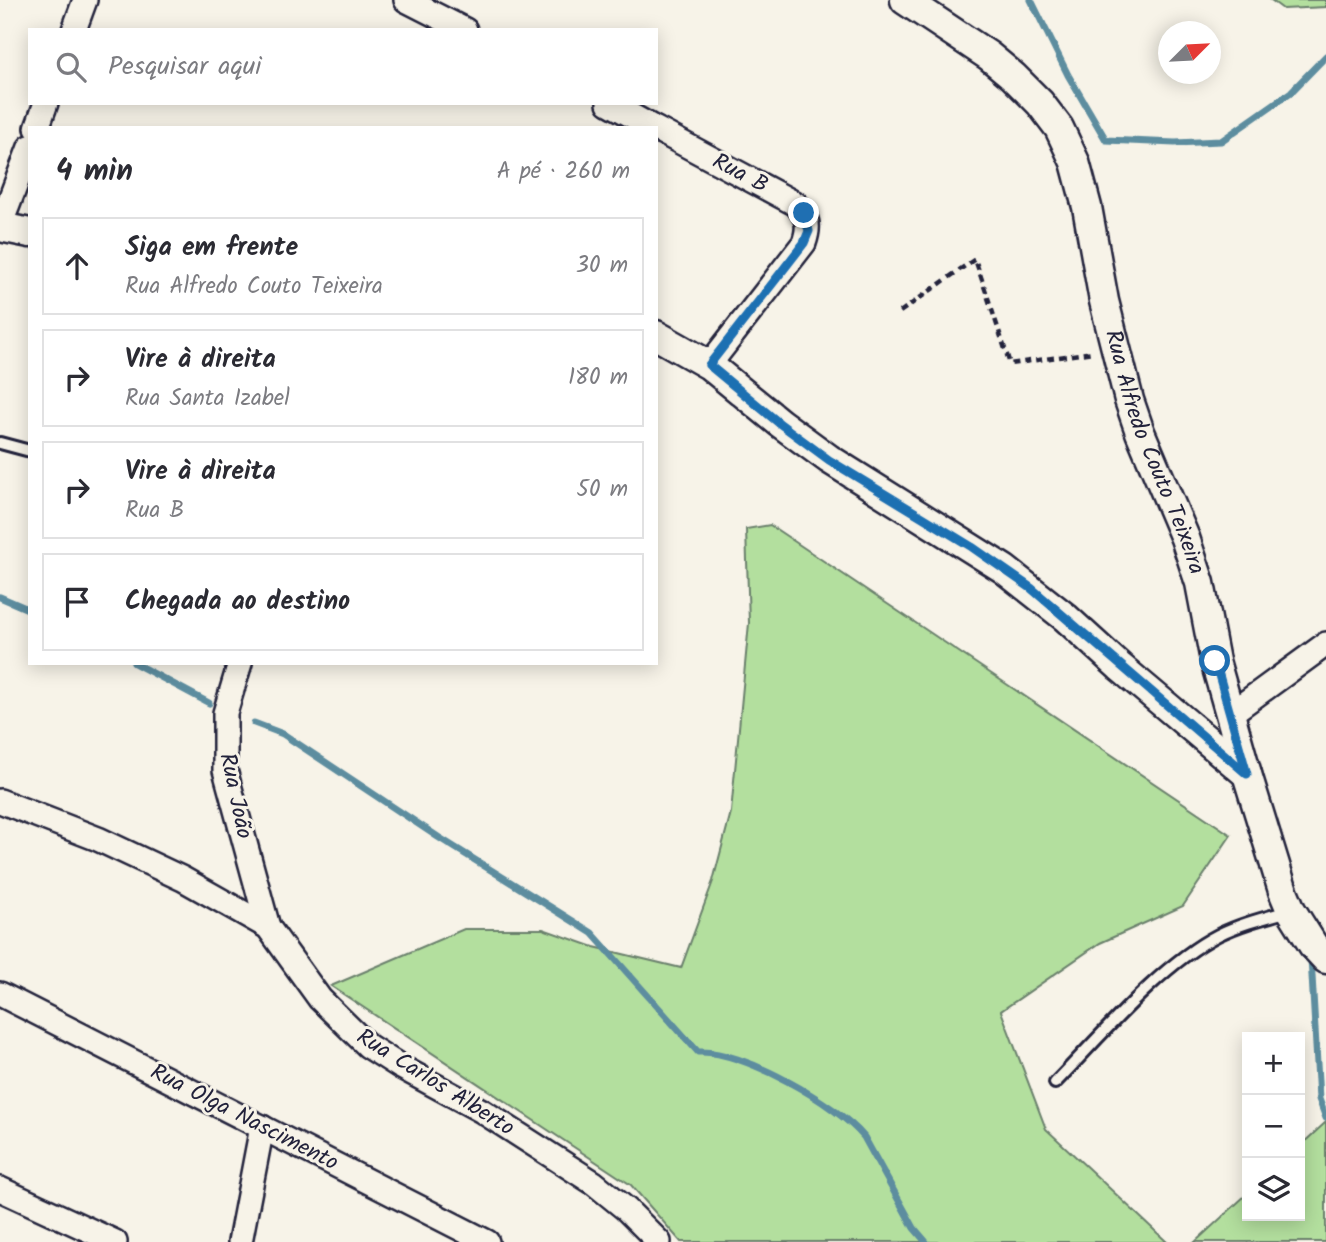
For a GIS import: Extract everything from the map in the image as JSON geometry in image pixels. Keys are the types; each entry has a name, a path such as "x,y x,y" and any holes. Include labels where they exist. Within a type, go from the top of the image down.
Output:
{"street":[{"path":"75,28 85,0"},
{"path":"406,0 461,28"},
{"name":"Rua Alfredo Couto Teixeira","path":"905,0 989,56 1031,94 1059,128 1075,162 1087,207 1115,349 1140,432 1185,538 1200,583 1215,661 1247,774 1291,910 1319,947"},
{"path":"38,126 45,105"},
{"name":"Rua B","path":"613,105 651,126"},
{"name":"Rua B","path":"658,130 796,204 807,220 809,231 804,243 709,365"},
{"path":"28,152 0,227 28,233"},
{"path":"658,336 709,365 829,460 972,547 1022,582 1247,774"},
{"path":"1230,714 1326,644"},
{"name":"Rua João","path":"239,665 225,713 226,770 268,927"},
{"name":"Rua Carlos Alberto","path":"0,801 98,839 183,879 268,927 320,999 368,1046 482,1111 594,1183 626,1209 659,1242"},
{"name":"Rua Olga Nascimento","path":"0,994 487,1242"},
{"path":"240,1242 262,1127"},
{"path":"0,1189 115,1242"}],"lane":[{"path":"0,443 28,450"},
{"path":"1055,1083 1154,982 1189,952 1244,924 1291,910"}],"path":[{"path":"900,312 975,259 1010,364 1115,349"}],"green space":[{"path":"1271,0 1326,0 1326,7 1283,9"},
{"path":"770,525 1231,835 1183,906 1100,943 1001,1011 1046,1129 1167,1242 681,1242 631,1185 331,986 464,929 543,929 594,947 681,968 713,881 731,812 749,623 746,529"},
{"path":"1326,1122 1326,1242 1195,1242 1242,1199 1242,1221 1305,1221 1305,1141"}],"waterway":[{"path":"1031,0 1068,75 1106,140 1175,143 1221,141 1291,92 1326,56"},
{"path":"0,597 28,609"},
{"path":"138,665 209,703"},
{"path":"254,723 283,734 438,837 592,933 698,1052 716,1053 762,1069 833,1109 864,1137 914,1228 926,1242"},
{"path":"1311,958 1319,1099 1326,1118"}],"route":[{"path":"804,213 809,231 804,243 709,365 829,460 972,547 1031,588 1247,774 1215,661"}]}
